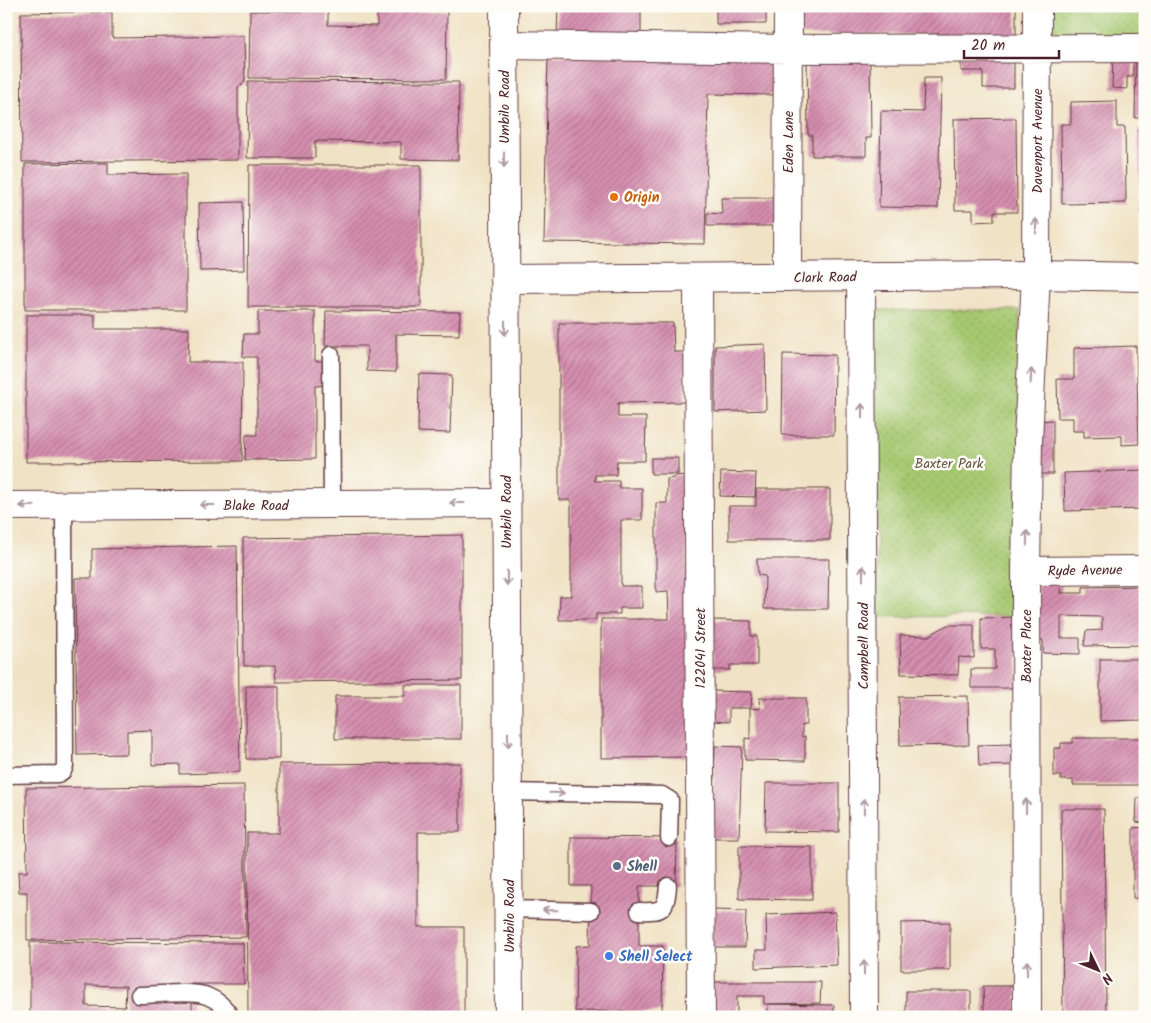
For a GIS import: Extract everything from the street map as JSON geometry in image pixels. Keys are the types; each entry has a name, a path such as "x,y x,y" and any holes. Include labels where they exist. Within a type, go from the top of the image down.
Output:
{"street":[{"name":"Umbilo Road","path":"504,6 509,1017"},
{"name":"Eden Lane","path":"787,278 788,6"},
{"name":"Davenport Avenue","path":"1036,275 1037,6"},
{"path":"504,46 789,49 1145,48"},
{"name":"Clark Road","path":"505,279 1036,275 1145,277"},
{"name":"Baxter Place","path":"1027,1017 1026,571 1028,441 1036,275"},
{"name":"Campbell Road","path":"861,276 864,1017"},
{"name":"122041 Street","path":"698,279 701,1017"},
{"name":"Blake Road","path":"6,506 506,503"},
{"name":"Ryde Avenue","path":"1026,571 1145,570"}],"lane":[{"path":"331,355 332,504"},
{"path":"6,775 58,774 63,771 65,766 64,506"},
{"path":"508,792 662,795 670,802 669,838"},
{"path":"639,911 662,909 666,905 668,886"},
{"path":"509,909 591,911"},
{"path":"139,996 191,994 207,996 226,1008 231,1017"}],"green space":[{"path":"1047,6 1145,6 1145,38 1048,39"},
{"name":"Baxter Park","path":"875,310 1020,310 1022,616 877,617"}],"building":[{"path":"558,6 641,6 641,35 557,35"},
{"path":"716,6 766,6 766,24 716,24"},
{"path":"798,6 1016,6 1016,37 950,37 950,34 798,35"},
{"path":"250,11 328,11 328,25 377,26 377,11 447,11 446,79 249,78"},
{"path":"112,12 112,38 244,36 245,82 238,87 238,160 22,162 21,13"},
{"path":"548,55 779,58 778,95 708,94 705,244 544,242"},
{"path":"1113,55 1133,56 1133,77 1127,77 1127,89 1112,88"},
{"path":"1136,55 1145,55 1145,118 1135,118"},
{"path":"961,56 1014,56 1014,88 983,88 983,71 961,71"},
{"path":"807,57 870,57 871,138 866,138 866,156 812,156 812,135 808,135"},
{"path":"924,78 941,78 938,208 879,207 881,111 923,112"},
{"path":"248,81 459,82 458,160 401,159 401,142 315,141 315,158 247,158"},
{"path":"1117,101 1117,127 1125,127 1126,203 1062,204 1061,124 1071,124 1071,102"},
{"path":"1016,118 1017,212 994,212 994,221 973,222 973,210 955,210 954,119"},
{"path":"1138,129 1145,129 1145,230 1142,230"},
{"path":"108,163 108,175 186,174 186,310 25,310 25,164"},
{"path":"249,165 421,165 421,307 248,307"},
{"path":"721,198 778,198 778,226 707,226 707,213 722,214"},
{"path":"243,202 244,270 200,271 199,203"},
{"path":"258,311 315,311 315,361 329,361 329,385 315,386 315,459 245,460 246,435 257,435 257,357 243,357 244,334 258,334"},
{"path":"326,311 460,312 459,335 396,334 396,372 367,371 367,346 325,346"},
{"path":"26,315 95,315 95,329 189,329 188,362 243,362 242,461 26,462"},
{"path":"559,323 673,323 674,352 685,352 685,402 618,403 618,417 646,417 645,461 617,461 616,475 595,475 595,481 619,481 619,488 642,488 642,520 621,520 621,586 642,586 642,608 620,608 620,614 596,614 596,620 559,620 560,596 571,596 571,500 559,500"},
{"path":"765,344 766,410 715,412 715,346"},
{"path":"1136,346 1139,444 1122,445 1122,436 1084,437 1084,431 1073,431 1073,418 1058,418 1057,379 1074,379 1074,348"},
{"path":"783,354 835,355 834,435 782,435"},
{"path":"419,374 452,375 450,433 418,432"},
{"path":"1053,420 1053,474 1037,474 1037,421"},
{"path":"651,458 678,458 678,474 651,474"},
{"path":"1145,470 1145,509 1065,511 1064,473"},
{"path":"721,472 756,473 755,497 720,496"},
{"path":"685,475 691,757 601,758 601,619 669,619 668,591 656,592 656,503 667,503 667,479"},
{"path":"756,489 830,489 830,540 729,540 729,506 756,506"},
{"path":"462,535 462,680 276,682 275,666 244,666 243,538"},
{"path":"237,546 240,772 180,774 180,764 152,765 152,730 127,731 127,754 77,755 75,578 92,578 92,549"},
{"path":"757,559 829,559 828,609 764,609 765,576 758,575"},
{"path":"1038,581 1062,581 1061,593 1083,593 1083,587 1145,586 1145,645 1084,646 1086,631 1102,630 1102,617 1061,616 1061,638 1080,638 1080,654 1043,653 1043,640 1038,640"},
{"path":"1018,617 1018,688 971,688 971,669 995,669 995,649 981,649 981,618"},
{"path":"714,620 751,621 751,636 757,636 757,665 730,665 730,670 713,670"},
{"path":"947,625 974,625 974,658 959,657 958,675 901,674 900,635 929,636"},
{"path":"1100,659 1145,659 1145,720 1100,721"},
{"path":"405,685 461,685 461,739 335,739 335,696 405,696"},
{"path":"246,686 279,686 279,759 246,759"},
{"path":"713,691 752,692 751,708 760,709 759,698 806,698 806,725 802,725 802,737 805,736 805,761 745,760 745,738 750,739 750,708 729,708 729,722 712,721"},
{"path":"968,696 969,745 900,746 899,697"},
{"path":"1073,738 1145,738 1145,785 1073,785 1073,780 1061,780 1061,776 1054,776 1054,748 1061,748 1061,743 1073,743"},
{"path":"1012,744 1012,765 979,766 978,745"},
{"path":"715,746 742,747 739,838 712,838"},
{"path":"460,763 460,832 418,832 418,927 464,927 464,1017 248,1017 247,833 279,833 279,764"},
{"path":"766,783 839,783 839,832 765,831"},
{"path":"244,785 246,937 27,940 27,892 19,892 18,872 27,872 26,788"},
{"path":"1137,798 1145,798 1145,823 1136,822"},
{"path":"1061,809 1104,809 1106,1017 1063,1017"},
{"path":"1145,827 1145,898 1133,898 1133,828"},
{"path":"571,837 677,838 676,886 639,886 639,946 663,946 662,1012 575,1011 576,946 590,945 591,886 571,886"},
{"path":"739,846 812,847 812,900 739,899"},
{"path":"713,910 746,911 745,947 712,947"},
{"path":"835,912 837,965 756,968 756,950 767,950 766,915"},
{"path":"950,922 950,970 901,970 901,923"},
{"path":"30,942 243,943 244,984 192,984 192,1011 212,1010 218,1017 30,1017","holes":["86,985 126,986 125,1007 86,1006"]},
{"path":"713,982 821,982 820,1003 764,1004 764,996 737,996 737,1017 712,1017"},
{"path":"983,986 1017,986 1017,1016 984,1016"},
{"path":"906,991 971,991 971,1017 898,1017 898,1012 906,1012"},
{"path":"768,1004 834,1005 834,1017 768,1017"}],"place":[{"name":"Origin","path":"614,197"},
{"name":"Shell","path":"617,866"},
{"name":"Shell Select","path":"609,956"}]}
